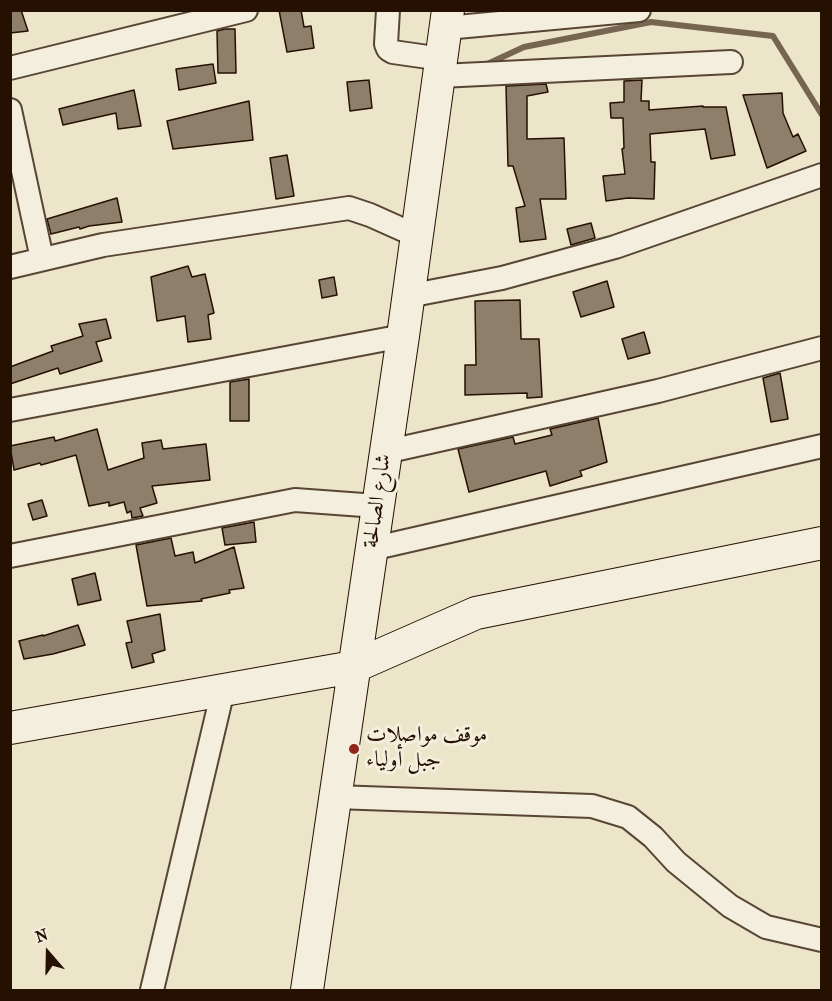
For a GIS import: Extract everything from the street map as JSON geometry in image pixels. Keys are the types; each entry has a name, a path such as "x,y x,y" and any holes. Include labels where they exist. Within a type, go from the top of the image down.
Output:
{"main road":[{"name":"شارع الصالحة","path":"307,990 447,19"},
{"path":"10,728 353,667 476,613 822,543"}],"street":[{"path":"10,68 246,10"},
{"path":"388,10 386,44 388,49 441,68 731,62"},
{"path":"447,19 639,10"},
{"path":"10,110 42,258"},
{"path":"408,296 502,278 615,247 822,175"},
{"path":"10,267 103,245 348,208 417,236"},
{"path":"10,410 403,336"},
{"path":"385,452 658,391 822,348"},
{"path":"371,549 822,446"},
{"path":"10,556 295,500 377,506"},
{"path":"152,990 224,690"},
{"path":"335,797 592,806 628,817 653,837 676,862 730,906 766,927 822,940"}],"building":[{"path":"10,10 21,10 28,31 10,33"},
{"path":"279,10 301,10 304,27 311,26 314,48 287,52"},
{"path":"235,29 236,73 218,73 217,31"},
{"path":"213,64 216,83 179,90 176,69"},
{"path":"369,80 372,108 350,111 347,82"},
{"path":"642,80 641,101 649,101 649,110 703,106 726,107 735,155 711,159 705,129 650,134 651,162 655,162 654,199 628,198 606,201 603,176 625,174 622,149 624,148 623,118 611,118 610,103 624,102 624,81"},
{"path":"546,84 548,92 527,96 527,139 564,138 566,199 540,199 546,239 520,242 516,208 525,206 513,166 508,166 506,86"},
{"path":"134,90 141,126 118,129 116,113 63,125 59,109"},
{"path":"782,93 783,113 793,137 798,134 806,151 767,168 743,95"},
{"path":"249,101 253,140 173,149 167,121"},
{"path":"287,155 294,196 276,199 270,158"},
{"path":"117,198 122,222 80,229 79,227 51,234 47,219"},
{"path":"591,223 595,238 571,245 567,229"},
{"path":"188,266 192,277 205,274 214,313 208,315 211,339 188,342 185,316 157,321 151,277"},
{"path":"334,277 337,295 322,298 319,280"},
{"path":"607,281 614,307 581,317 573,292"},
{"path":"520,300 521,339 539,339 542,397 527,398 527,393 465,395 465,365 476,365 475,301"},
{"path":"106,319 111,338 96,342 102,361 60,374 58,368 10,384 10,367 53,351 51,346 83,336 79,324"},
{"path":"644,332 650,353 628,359 622,339"},
{"path":"780,373 788,419 771,422 763,378"},
{"path":"249,379 249,421 230,421 230,382"},
{"path":"598,418 607,462 580,471 582,476 550,486 546,471 469,492 458,449 513,437 515,444 552,435 550,429"},
{"path":"97,429 108,470 144,458 142,443 161,440 163,449 206,444 210,480 152,486 157,503 140,508 143,516 132,518 131,511 127,513 124,502 109,506 109,502 89,506 76,455 14,470 10,446 54,437 55,441"},
{"path":"42,500 47,516 33,520 28,504"},
{"path":"254,522 256,542 225,545 222,528"},
{"path":"171,538 175,556 193,552 195,563 234,547 244,588 229,590 230,593 201,599 202,601 147,606 136,545"},
{"path":"95,573 101,600 78,605 72,579"},
{"path":"160,614 165,650 152,654 154,662 132,668 126,643 132,642 127,621"},
{"path":"78,625 85,645 24,659 19,641"}],"waterway":[{"path":"483,66 524,47 651,22 773,36 822,115"}],"place":[{"name":"موقف مواصلات جبل أولياء","path":"354,749"}]}
